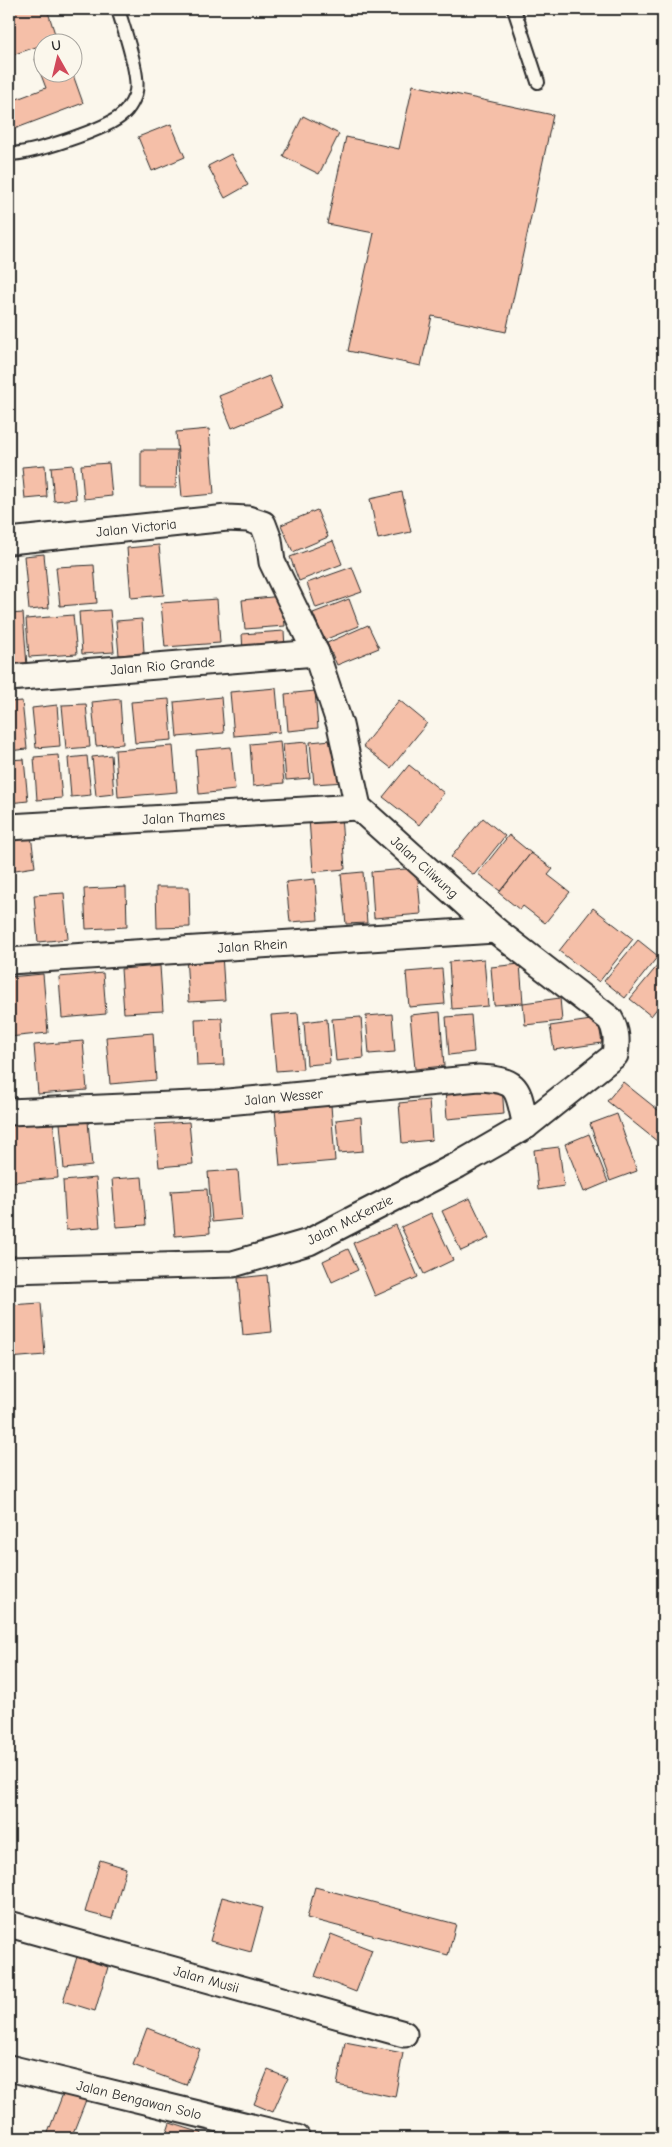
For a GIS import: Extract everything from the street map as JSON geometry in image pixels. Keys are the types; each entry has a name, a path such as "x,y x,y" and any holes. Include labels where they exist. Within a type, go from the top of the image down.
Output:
{"street":[{"name":"Jalan Victoria","path":"9,541 227,518 248,519 263,524 269,540 272,562 316,653"},
{"name":"Jalan Rio Grande","path":"9,678 316,653"},
{"path":"316,653 342,733 358,807"},
{"name":"Jalan Thames","path":"9,827 358,807"},
{"name":"Jalan Ciliwung","path":"358,807 495,930 610,1018 616,1029 615,1055 526,1126"},
{"name":"Jalan Rhein","path":"9,961 495,930"},
{"name":"Jalan Wesser","path":"9,1112 217,1104 479,1078 508,1082 514,1087 526,1126"},
{"name":"Jalan McKenzie","path":"9,1270 233,1264 309,1242 458,1165 526,1126"},
{"name":"Jalan Musii","path":"9,1924 404,2034"},
{"name":"Jalan Bengawan Solo","path":"9,2068 297,2138"}],"lane":[{"path":"9,154 18,154 66,140 107,124 124,114 137,90 136,75 118,9"},
{"path":"514,9 538,82"}],"building":[{"path":"9,9 47,9 54,32 32,32 32,48 9,56"},
{"path":"44,82 76,82 83,103 9,131 9,102 46,88"},
{"path":"413,85 553,115 506,332 432,316 421,366 348,351 374,233 327,224 346,137 399,149"},
{"path":"303,116 339,134 319,174 283,156"},
{"path":"171,124 185,157 152,171 138,137"},
{"path":"231,154 248,185 225,198 208,166"},
{"path":"269,376 282,407 232,428 219,396"},
{"path":"209,429 214,494 182,497 176,432"},
{"path":"141,450 177,450 176,488 141,488"},
{"path":"109,463 112,496 84,499 81,465"},
{"path":"45,465 47,497 25,499 22,467"},
{"path":"73,465 76,499 54,501 51,467"},
{"path":"402,492 411,532 378,539 370,499"},
{"path":"317,510 328,537 293,552 281,525"},
{"path":"333,541 342,564 299,581 290,557"},
{"path":"159,545 164,595 131,598 127,548"},
{"path":"44,554 49,608 29,610 24,556"},
{"path":"94,565 97,603 60,606 56,567"},
{"path":"352,567 362,592 316,608 307,583"},
{"path":"282,596 285,626 245,629 242,600"},
{"path":"217,599 220,643 165,647 161,603"},
{"path":"349,599 359,626 324,640 313,613"},
{"path":"110,610 114,652 82,654 79,612"},
{"path":"23,613 27,666 9,667 9,614"},
{"path":"73,615 77,654 29,657 26,619"},
{"path":"142,619 144,653 119,655 116,621"},
{"path":"368,625 379,648 337,665 327,643"},
{"path":"284,631 285,648 243,652 242,634"},
{"path":"276,688 280,732 234,736 230,692"},
{"path":"315,691 318,728 288,731 285,694"},
{"path":"221,697 224,733 177,737 174,702"},
{"path":"120,699 123,744 96,746 92,702"},
{"path":"169,699 172,740 135,743 131,702"},
{"path":"399,700 427,723 391,768 363,746"},
{"path":"22,701 27,749 9,751 9,702"},
{"path":"86,704 90,747 66,749 62,705"},
{"path":"57,705 60,746 36,748 32,708"},
{"path":"342,739 345,782 314,784 310,742"},
{"path":"280,741 284,783 253,786 250,744"},
{"path":"307,742 310,778 286,780 283,744"},
{"path":"173,746 177,792 118,797 115,750"},
{"path":"231,747 235,790 199,794 196,750"},
{"path":"58,755 62,798 37,800 34,757"},
{"path":"111,755 114,794 96,796 92,757"},
{"path":"87,756 91,795 71,797 68,758"},
{"path":"24,759 28,801 9,803 9,760"},
{"path":"409,765 444,793 419,825 383,797"},
{"path":"341,816 345,869 313,872 309,819"},
{"path":"483,818 505,836 474,875 451,857"},
{"path":"31,835 35,867 9,871 9,838"},
{"path":"509,835 531,853 500,891 478,874"},
{"path":"531,853 553,869 548,875 570,892 545,923 523,906 520,910 499,893"},
{"path":"417,868 421,914 374,918 371,872"},
{"path":"363,872 367,923 346,924 341,874"},
{"path":"315,879 318,920 290,922 286,882"},
{"path":"126,887 127,927 86,929 84,889"},
{"path":"156,887 189,887 190,927 157,928"},
{"path":"64,893 68,939 38,942 34,895"},
{"path":"593,908 633,939 599,982 559,951"},
{"path":"638,940 658,956 625,998 604,981"},
{"path":"222,954 225,1000 189,1002 186,956"},
{"path":"484,959 488,1006 452,1009 449,962"},
{"path":"663,959 663,1001 651,1016 630,999"},
{"path":"520,964 523,1003 494,1005 491,967"},
{"path":"160,966 163,1011 124,1013 121,969"},
{"path":"442,969 445,1004 409,1007 406,972"},
{"path":"103,973 106,1014 62,1018 59,977"},
{"path":"43,974 48,1033 9,1037 9,977"},
{"path":"560,998 562,1021 525,1025 523,1003"},
{"path":"440,1012 444,1066 415,1069 410,1015"},
{"path":"298,1013 303,1069 276,1071 271,1015"},
{"path":"392,1014 395,1052 369,1054 366,1016"},
{"path":"471,1015 474,1052 449,1055 446,1017"},
{"path":"361,1017 364,1058 336,1061 332,1019"},
{"path":"222,1018 224,1065 197,1066 195,1019"},
{"path":"327,1019 330,1063 307,1065 304,1022"},
{"path":"598,1019 602,1043 554,1050 550,1026"},
{"path":"153,1033 156,1080 110,1084 106,1037"},
{"path":"83,1041 87,1090 38,1094 34,1045"},
{"path":"623,1082 663,1114 663,1146 607,1101"},
{"path":"502,1086 504,1114 447,1119 445,1090"},
{"path":"429,1100 432,1140 402,1143 399,1103"},
{"path":"331,1105 335,1161 280,1166 275,1109"},
{"path":"617,1114 637,1171 610,1181 590,1124"},
{"path":"53,1117 58,1178 11,1182 9,1121"},
{"path":"361,1117 363,1151 339,1153 336,1120"},
{"path":"88,1121 92,1166 64,1169 60,1123"},
{"path":"189,1122 193,1164 159,1167 155,1124"},
{"path":"589,1134 608,1182 584,1192 565,1144"},
{"path":"559,1147 564,1186 538,1190 534,1150"},
{"path":"238,1170 242,1219 212,1222 208,1172"},
{"path":"142,1177 146,1225 116,1227 112,1179"},
{"path":"96,1178 100,1227 66,1230 63,1181"},
{"path":"207,1189 210,1233 175,1236 171,1191"},
{"path":"470,1198 489,1238 461,1251 442,1211"},
{"path":"431,1213 453,1260 424,1274 401,1227"},
{"path":"396,1225 418,1277 375,1296 353,1243"},
{"path":"348,1249 358,1270 332,1282 323,1261"},
{"path":"267,1275 272,1332 243,1335 238,1278"},
{"path":"41,1303 45,1355 9,1358 9,1305"},
{"path":"100,1860 126,1868 112,1919 85,1912"},
{"path":"315,1887 456,1924 448,1955 307,1918"},
{"path":"222,1897 263,1908 251,1952 210,1941"},
{"path":"331,1934 372,1950 356,1992 315,1976"},
{"path":"77,1957 108,1967 95,2011 63,2001"},
{"path":"147,2028 200,2049 186,2085 133,2065"},
{"path":"345,2042 403,2053 395,2097 337,2085"},
{"path":"268,2070 288,2078 273,2112 254,2104"},
{"path":"64,2091 86,2100 71,2138 46,2138"},
{"path":"170,2123 202,2133 200,2138 165,2138"}]}
